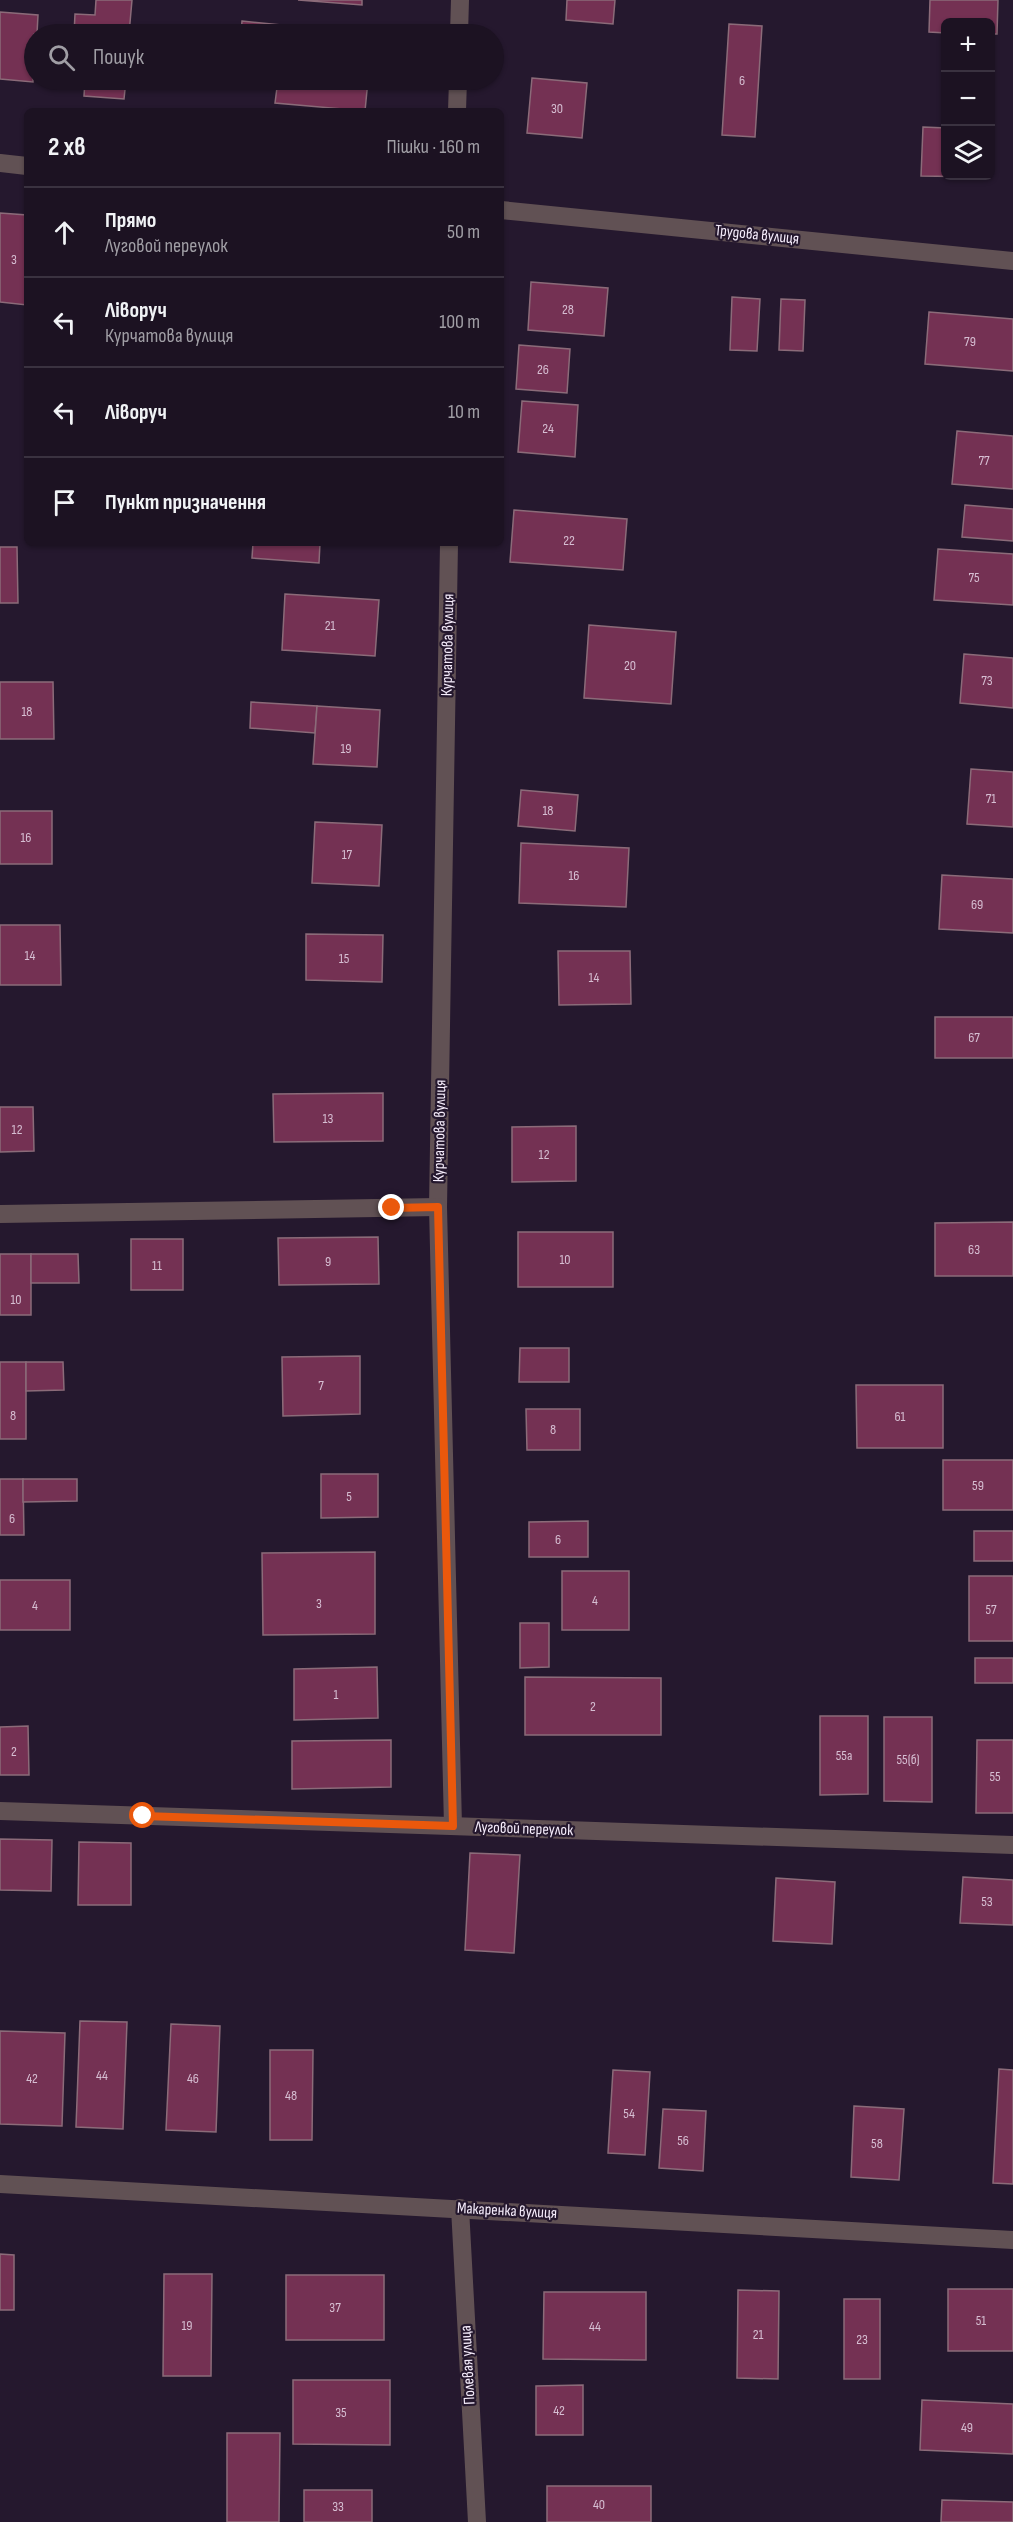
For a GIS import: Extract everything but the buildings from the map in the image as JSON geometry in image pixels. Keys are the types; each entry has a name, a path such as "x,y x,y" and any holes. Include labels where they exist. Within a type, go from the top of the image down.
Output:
{"street":[{"path":"459,24 460,0"},
{"path":"457,108 458,90"},
{"path":"0,163 24,166"},
{"name":"Трудова вулиця","path":"504,210 1013,261"},
{"name":"Курчатова вулиця","path":"449,546 438,1207 453,1826"},
{"path":"0,1214 438,1207"},
{"name":"Луговой переулок","path":"0,1811 1013,1845"},
{"name":"Макаренка вулиця","path":"0,2184 1013,2240"},
{"name":"Полевая улица","path":"460,2208 477,2522"}],"route":[{"path":"143,1816 453,1826 438,1207 392,1208"}]}
